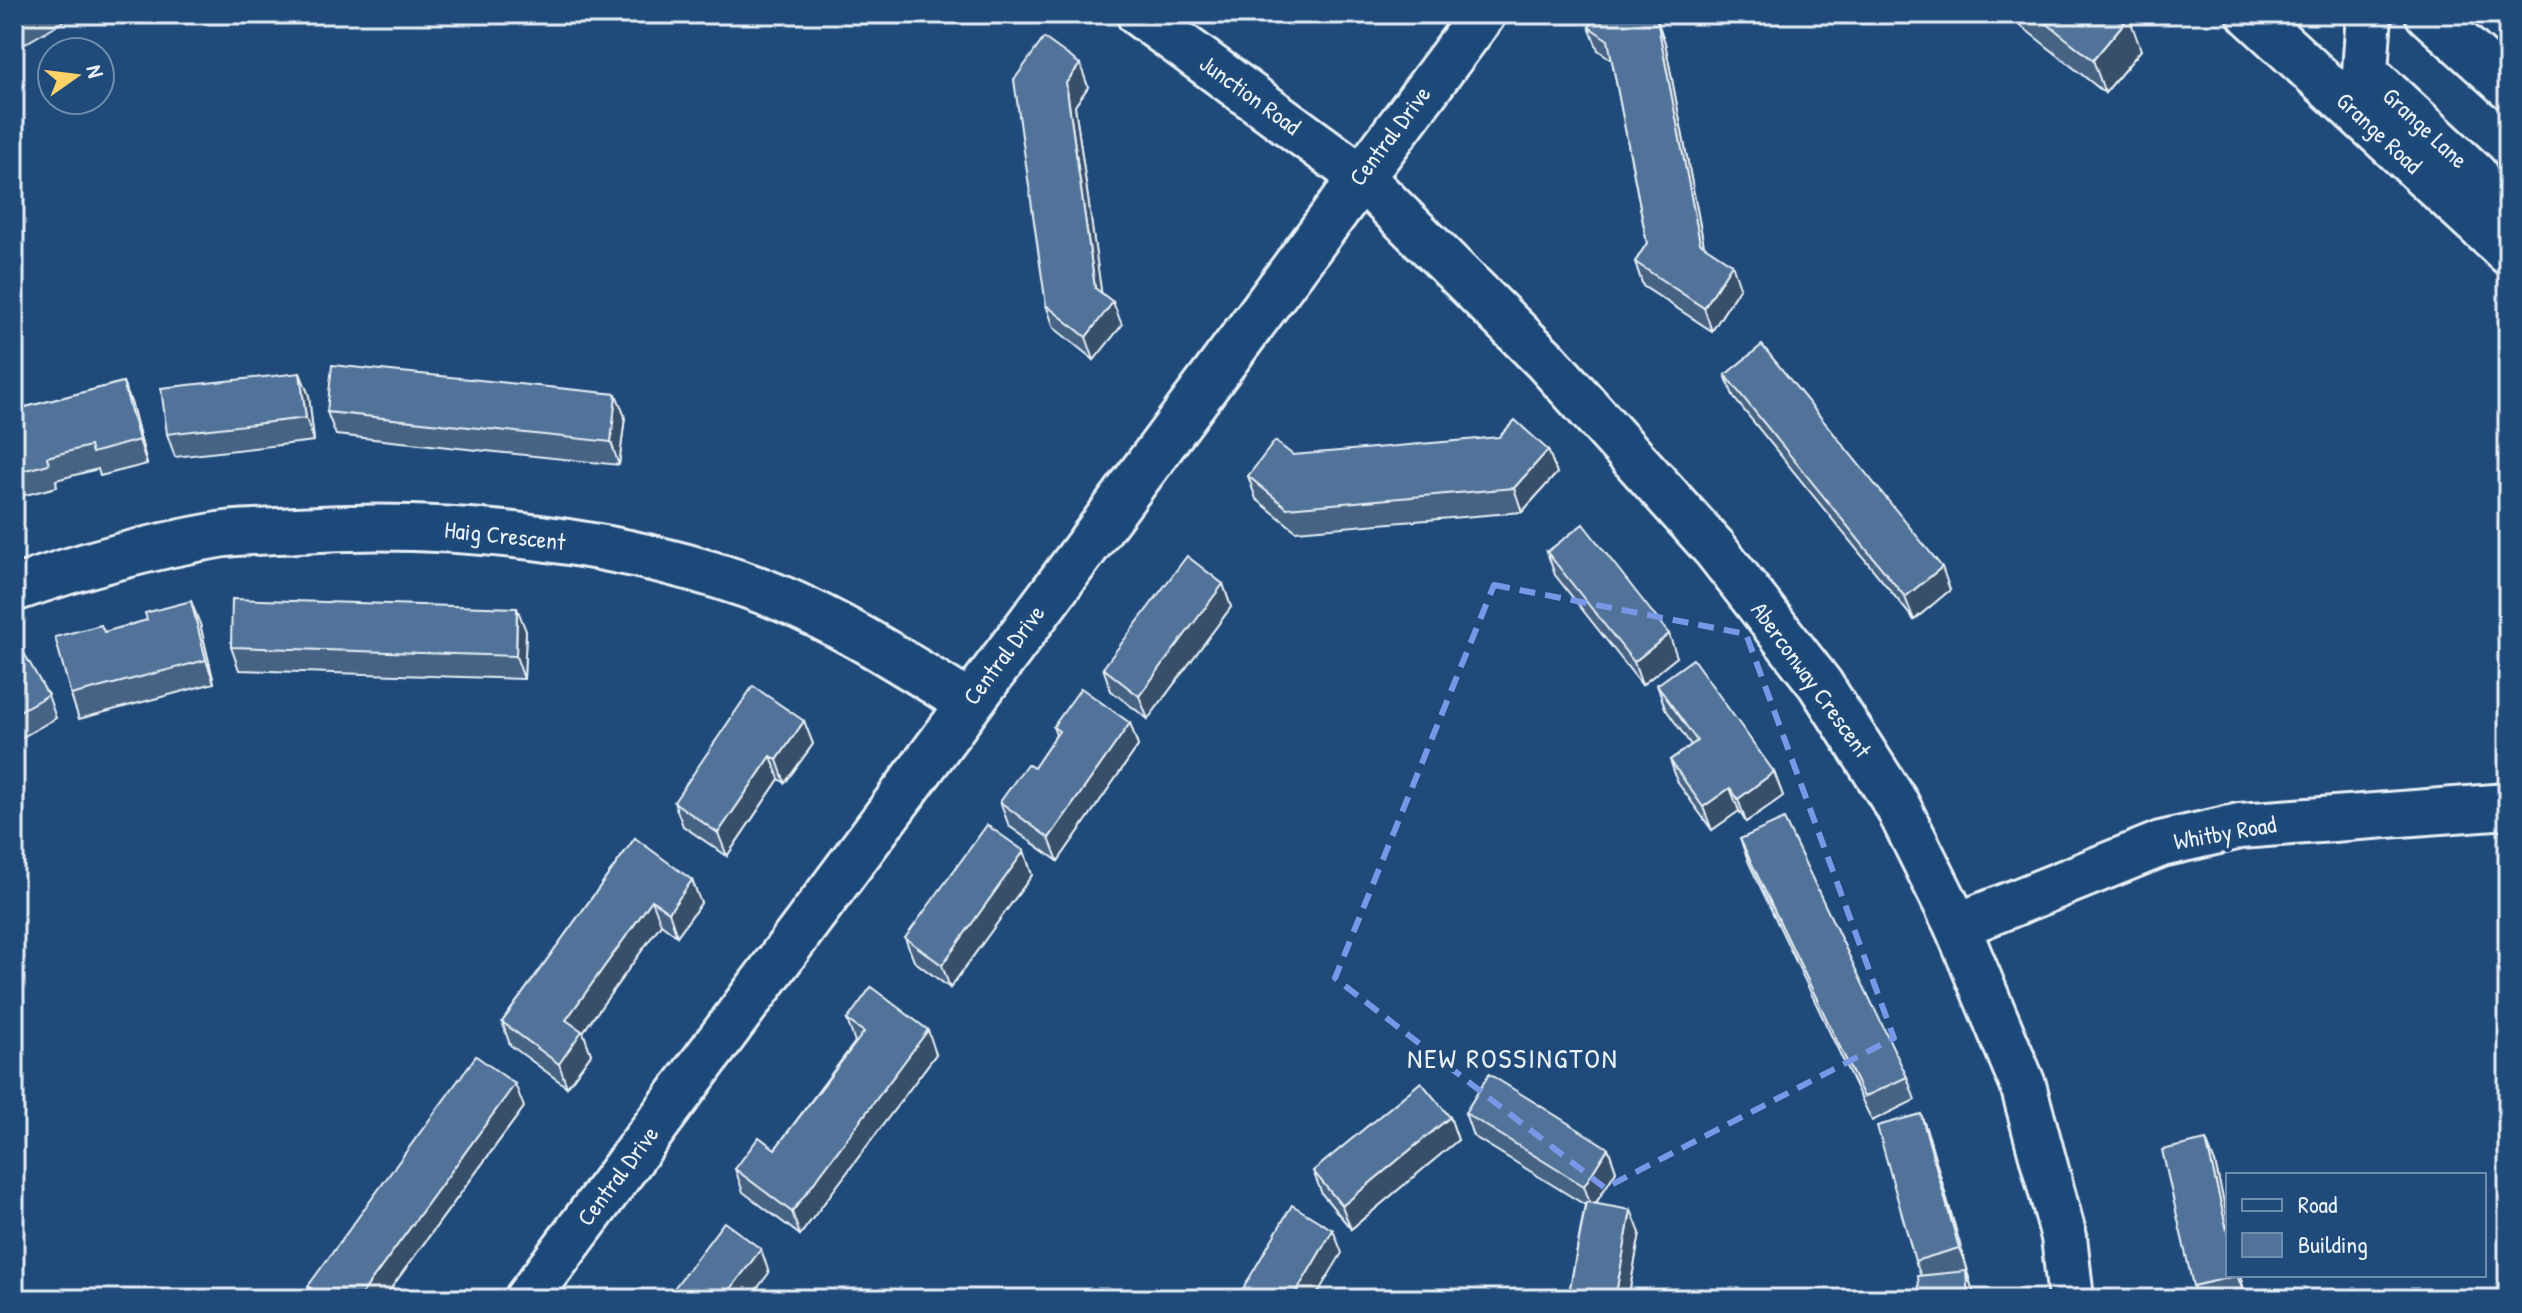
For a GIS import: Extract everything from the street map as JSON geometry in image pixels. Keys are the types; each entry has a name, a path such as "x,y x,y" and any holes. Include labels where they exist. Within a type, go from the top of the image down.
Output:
{"street":[{"name":"Junction Road","path":"1139,14 1360,176"},
{"name":"Central Drive","path":"527,1299 1483,14"},
{"name":"Grange Road","path":"2250,14 2508,252"},
{"name":"Grange Lane","path":"2369,14 2365,72 2475,175 2508,239"},
{"path":"2428,14 2508,86"},
{"name":"Aberconway Crescent","path":"1360,176 1546,361 1715,549 1820,684 1897,805 1957,926 2023,1085 2064,1237 2071,1299"},
{"name":"Haig Crescent","path":"14,589 65,571 220,535 342,527 436,529 579,543 705,574 773,595 866,640 968,703"},
{"name":"Whitby Road","path":"1957,926 2161,844 2240,826 2508,806"}],"highlighted area":[{"path":"1494,585 1746,634 1894,1038 1605,1188 1335,978"}],"building":[{"path":"14,14 28,14 14,22"},
{"path":"1598,14 1648,14 1657,20 1700,243 1732,264 1704,308 1635,262 1647,243 1608,40 1589,27"},
{"path":"2035,14 2124,14 2129,17 2093,60"},
{"path":"1044,38 1080,64 1066,83 1095,288 1113,302 1086,337 1046,305 1014,80"},
{"path":"1762,345 1942,567 1905,597 1725,375"},
{"path":"332,365 616,394 611,442 327,412"},
{"path":"300,373 306,418 167,434 161,388"},
{"path":"123,382 139,440 92,453 90,446 47,457 49,464 14,473 14,410"},
{"path":"1515,420 1548,450 1514,488 1287,508 1248,476 1275,441 1293,455 1467,440 1499,437"},
{"path":"1583,524 1669,634 1634,662 1547,552"},
{"path":"1187,556 1223,584 1139,696 1103,668"},
{"path":"232,599 517,608 516,656 231,647"},
{"path":"191,601 206,660 71,695 55,637 101,625 104,632 147,620 145,613"},
{"path":"24,653 48,695 14,714 14,659"},
{"path":"1693,659 1774,772 1738,799 1730,788 1703,807 1670,760 1697,741 1657,685"},
{"path":"753,686 804,721 777,760 771,756 718,833 674,802"},
{"path":"1081,688 1130,723 1049,838 1000,802 1027,764 1034,768 1059,731 1053,727"},
{"path":"1784,819 1907,1077 1864,1097 1740,839"},
{"path":"987,825 1024,851 942,965 905,938"},
{"path":"635,838 692,880 669,912 652,900 566,1020 582,1031 559,1064 502,1022"},
{"path":"871,987 928,1030 792,1212 735,1169 759,1137 775,1149 864,1032 847,1020"},
{"path":"476,1056 515,1084 358,1299 325,1299 308,1286"},
{"path":"1489,1074 1608,1148 1584,1186 1465,1113"},
{"path":"1421,1082 1450,1117 1342,1206 1313,1171"},
{"path":"1921,1114 1959,1248 1915,1261 1877,1126"},
{"path":"2206,1140 2226,1226 2226,1277 2233,1277 2193,1286 2162,1150"},
{"path":"1586,1202 1631,1210 1615,1299 1568,1299"},
{"path":"1292,1205 1333,1230 1292,1299 1237,1299"},
{"path":"724,1222 761,1249 723,1299 666,1299"},
{"path":"1966,1271 1968,1299 1920,1299 1918,1276"}],"district":[{"name":"NEW ROSSINGTON","path":"1513,1058"}]}
